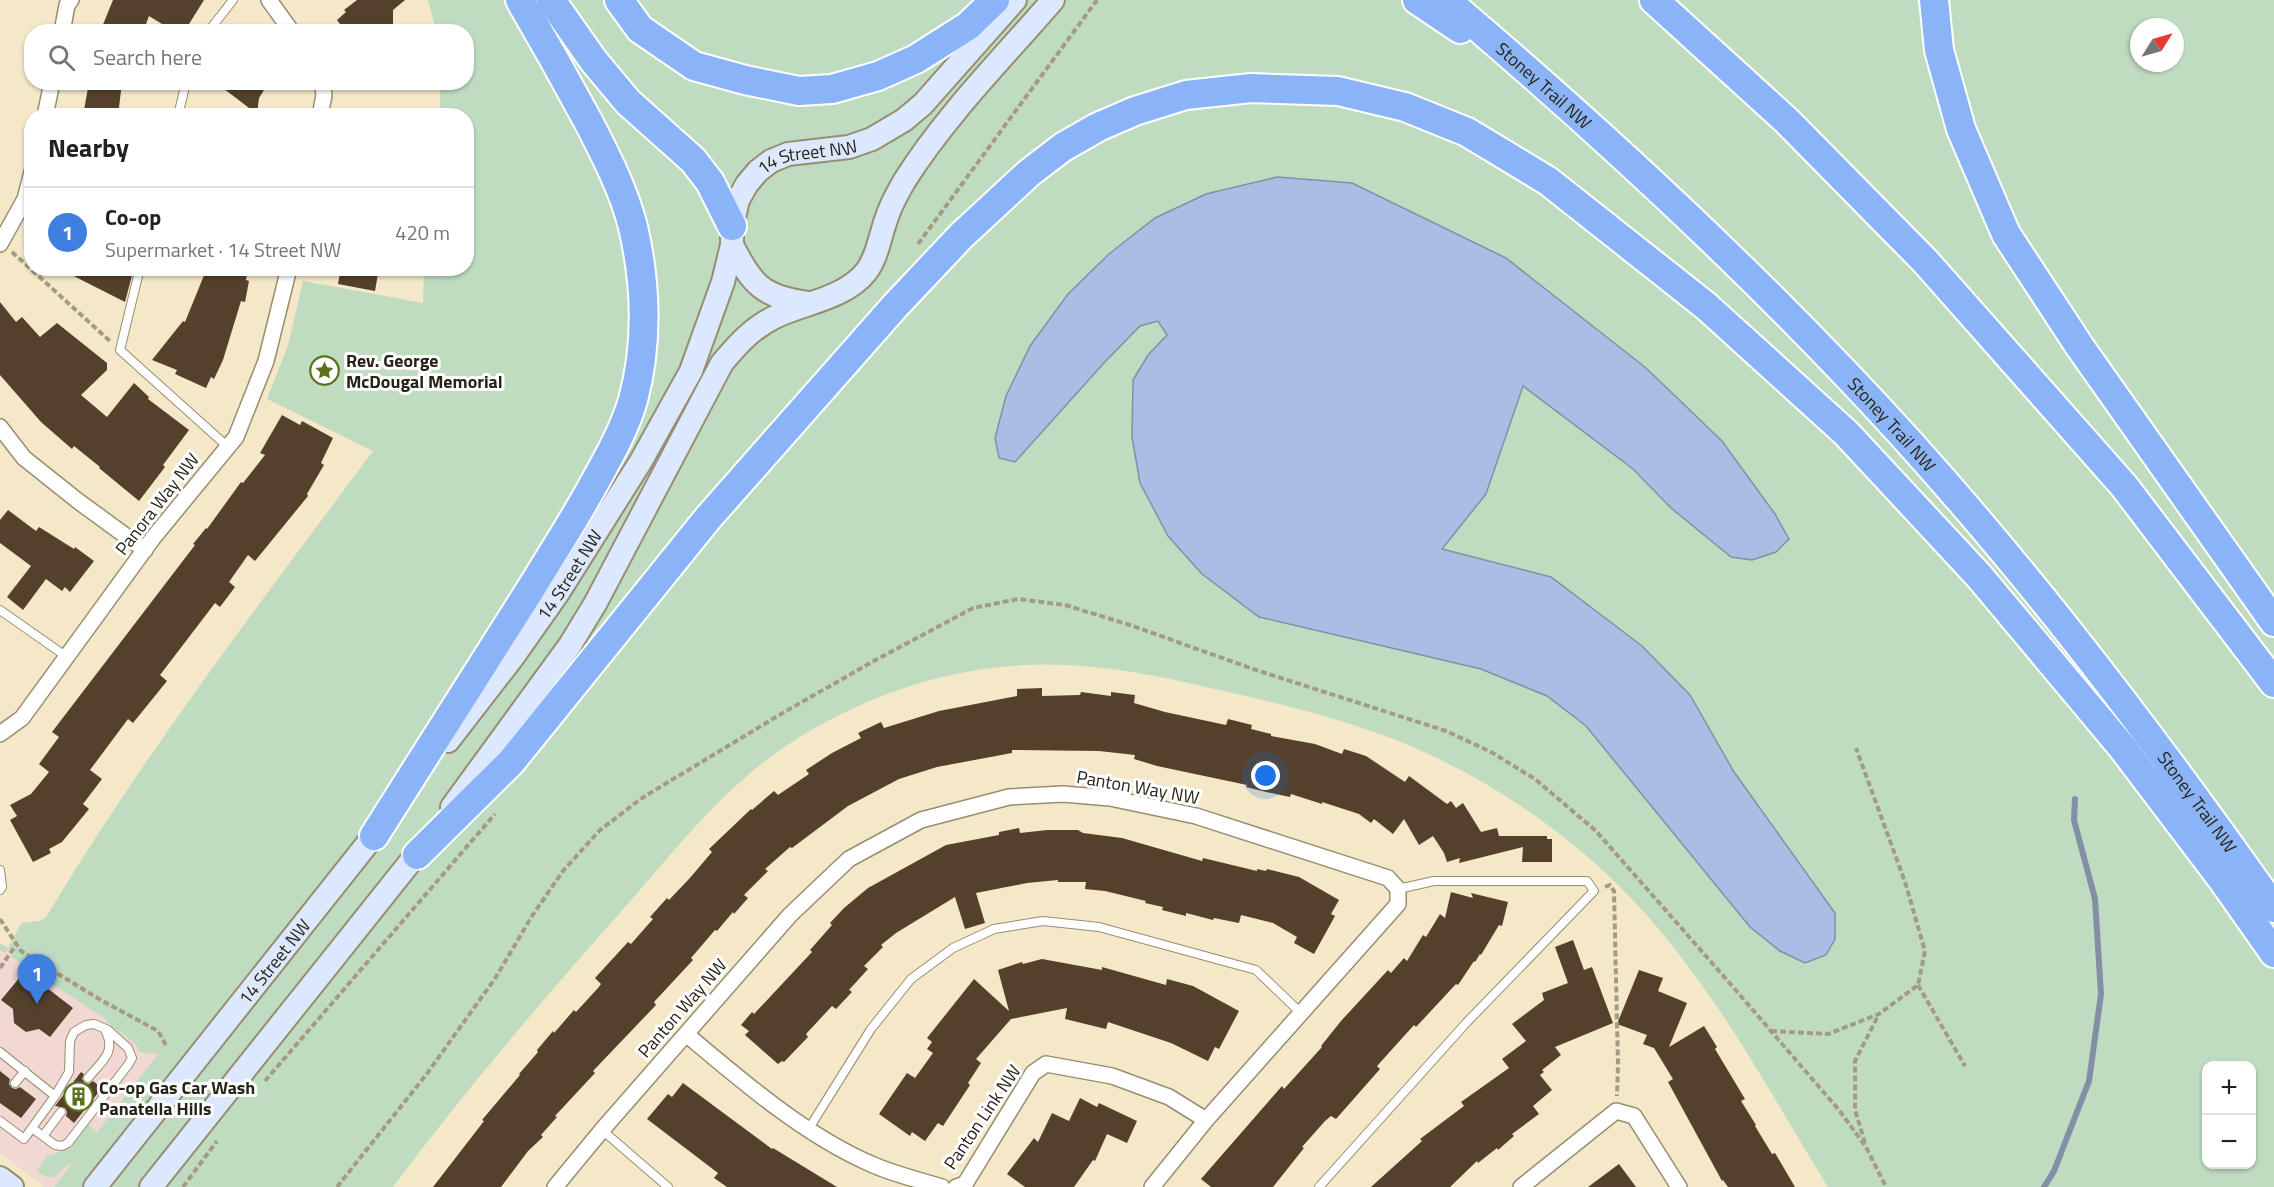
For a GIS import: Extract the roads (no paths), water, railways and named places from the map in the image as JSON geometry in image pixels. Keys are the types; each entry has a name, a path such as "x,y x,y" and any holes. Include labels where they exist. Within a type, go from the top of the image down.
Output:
{"highway":[{"path":"374,836 564,537 597,479 620,436 632,400 641,358 643,306 633,226 602,148 555,59 520,0"},
{"path":"551,0 593,60 628,102 693,160 710,182 732,236"},
{"path":"620,0 640,29 694,66 745,80 799,91 844,86 878,76 916,59 968,26 995,0"},
{"path":"1417,0 1566,102"},
{"name":"Stoney Trail NW","path":"1446,0 1566,102 1652,182 1845,372 1959,499 2086,653 2188,787 2274,908"},
{"path":"1654,0 1787,121 1925,261 2124,486 2274,683"},
{"path":"1934,0 1940,50 1961,129 2006,234 2080,347 2274,622"},
{"path":"417,855 512,762 708,518 895,306 961,236 1029,173 1063,147 1098,127 1135,111 1186,95 1251,88 1338,91 1405,107 1467,132 1548,181 1706,306 1846,433 1979,576 2122,747 2222,879 2274,953"}],"street":[{"path":"63,24 70,0"},
{"path":"269,0 286,24"},
{"name":"14 Street NW","path":"95,1187 374,836 513,657 558,593 613,507 691,371 723,282 738,200 747,184 771,161 788,154 837,150 864,142 904,120 923,104 1015,0"},
{"name":"14 Street NW","path":"151,1187 417,855 570,645 595,604 722,363 747,334 774,317 843,291 866,272 874,257 887,217 906,179 961,105 1053,0"},
{"path":"47,108 50,90"},
{"path":"322,108 323,90"},
{"path":"1,243 24,201"},
{"path":"732,236 750,279 784,300 810,303"},
{"name":"Panora Way NW","path":"0,734 22,718 145,550 236,437 266,361 287,276"},
{"path":"0,427 24,458 145,550"},
{"name":"Panton Way NW","path":"555,1187 790,915 849,859 921,820 1009,797 1063,794 1110,798 1196,816 1388,878 1398,889"},
{"path":"1152,1187 1206,1120 1398,904 1398,889"},
{"name":"Panton Link NW","path":"686,1034 739,1079 808,1130 871,1164 942,1187"},
{"name":"Panton Link NW","path":"957,1187 965,1184 1033,1073 1046,1064 1112,1076 1169,1097 1206,1120"},
{"path":"1521,1187 1616,1111 1634,1116 1679,1187"},
{"path":"0,1178 12,1187"}],"lane":[{"path":"214,24 233,0"},
{"path":"180,108 184,90"},
{"path":"138,276 120,350 228,447"},
{"path":"0,610 67,657"},
{"path":"0,870 2,887 0,890"},
{"path":"1319,1187 1467,1022 1594,891 1587,881 1434,881 1398,889"},
{"path":"808,1130 871,1029 911,979 953,948 994,929 1043,921 1099,927 1256,970 1301,1013"},
{"path":"0,1121 24,1139 69,1072 70,1041 74,1032 86,1025 94,1024 105,1029 128,1048 132,1058 128,1065 68,1143 62,1146 55,1145 32,1128"},
{"path":"88,1078 110,1049 111,1042 105,1029"},
{"path":"0,1052 55,1096"},
{"path":"15,1083 25,1071"},
{"path":"43,1136 61,1112"},
{"path":"602,1130 668,1187"}],"water":[{"path":"1277,177 1352,183 1506,258 1646,368 1722,441 1775,514 1789,539 1776,552 1752,560 1731,557 1671,508 1633,469 1523,386 1486,494 1442,549 1551,577 1642,646 1690,695 1734,772 1835,913 1835,939 1826,955 1805,963 1780,951 1750,927 1586,726 1547,696 1481,669 1259,617 1202,574 1168,536 1140,483 1132,437 1133,380 1148,355 1167,335 1158,321 1140,326 1015,462 999,458 995,438 1006,396 1030,346 1068,294 1109,254 1155,218 1206,194"}],"waterway":[{"path":"2044,1187 2054,1171 2089,1081 2101,994 2095,899 2074,820 2075,799"}],"place":[{"name":"Rev. George McDougal Memorial","path":"325,370"},
{"name":"Co-op","path":"37,1004"},
{"name":"Co-op Gas Car Wash Panatella Hills","path":"78,1097"}]}
